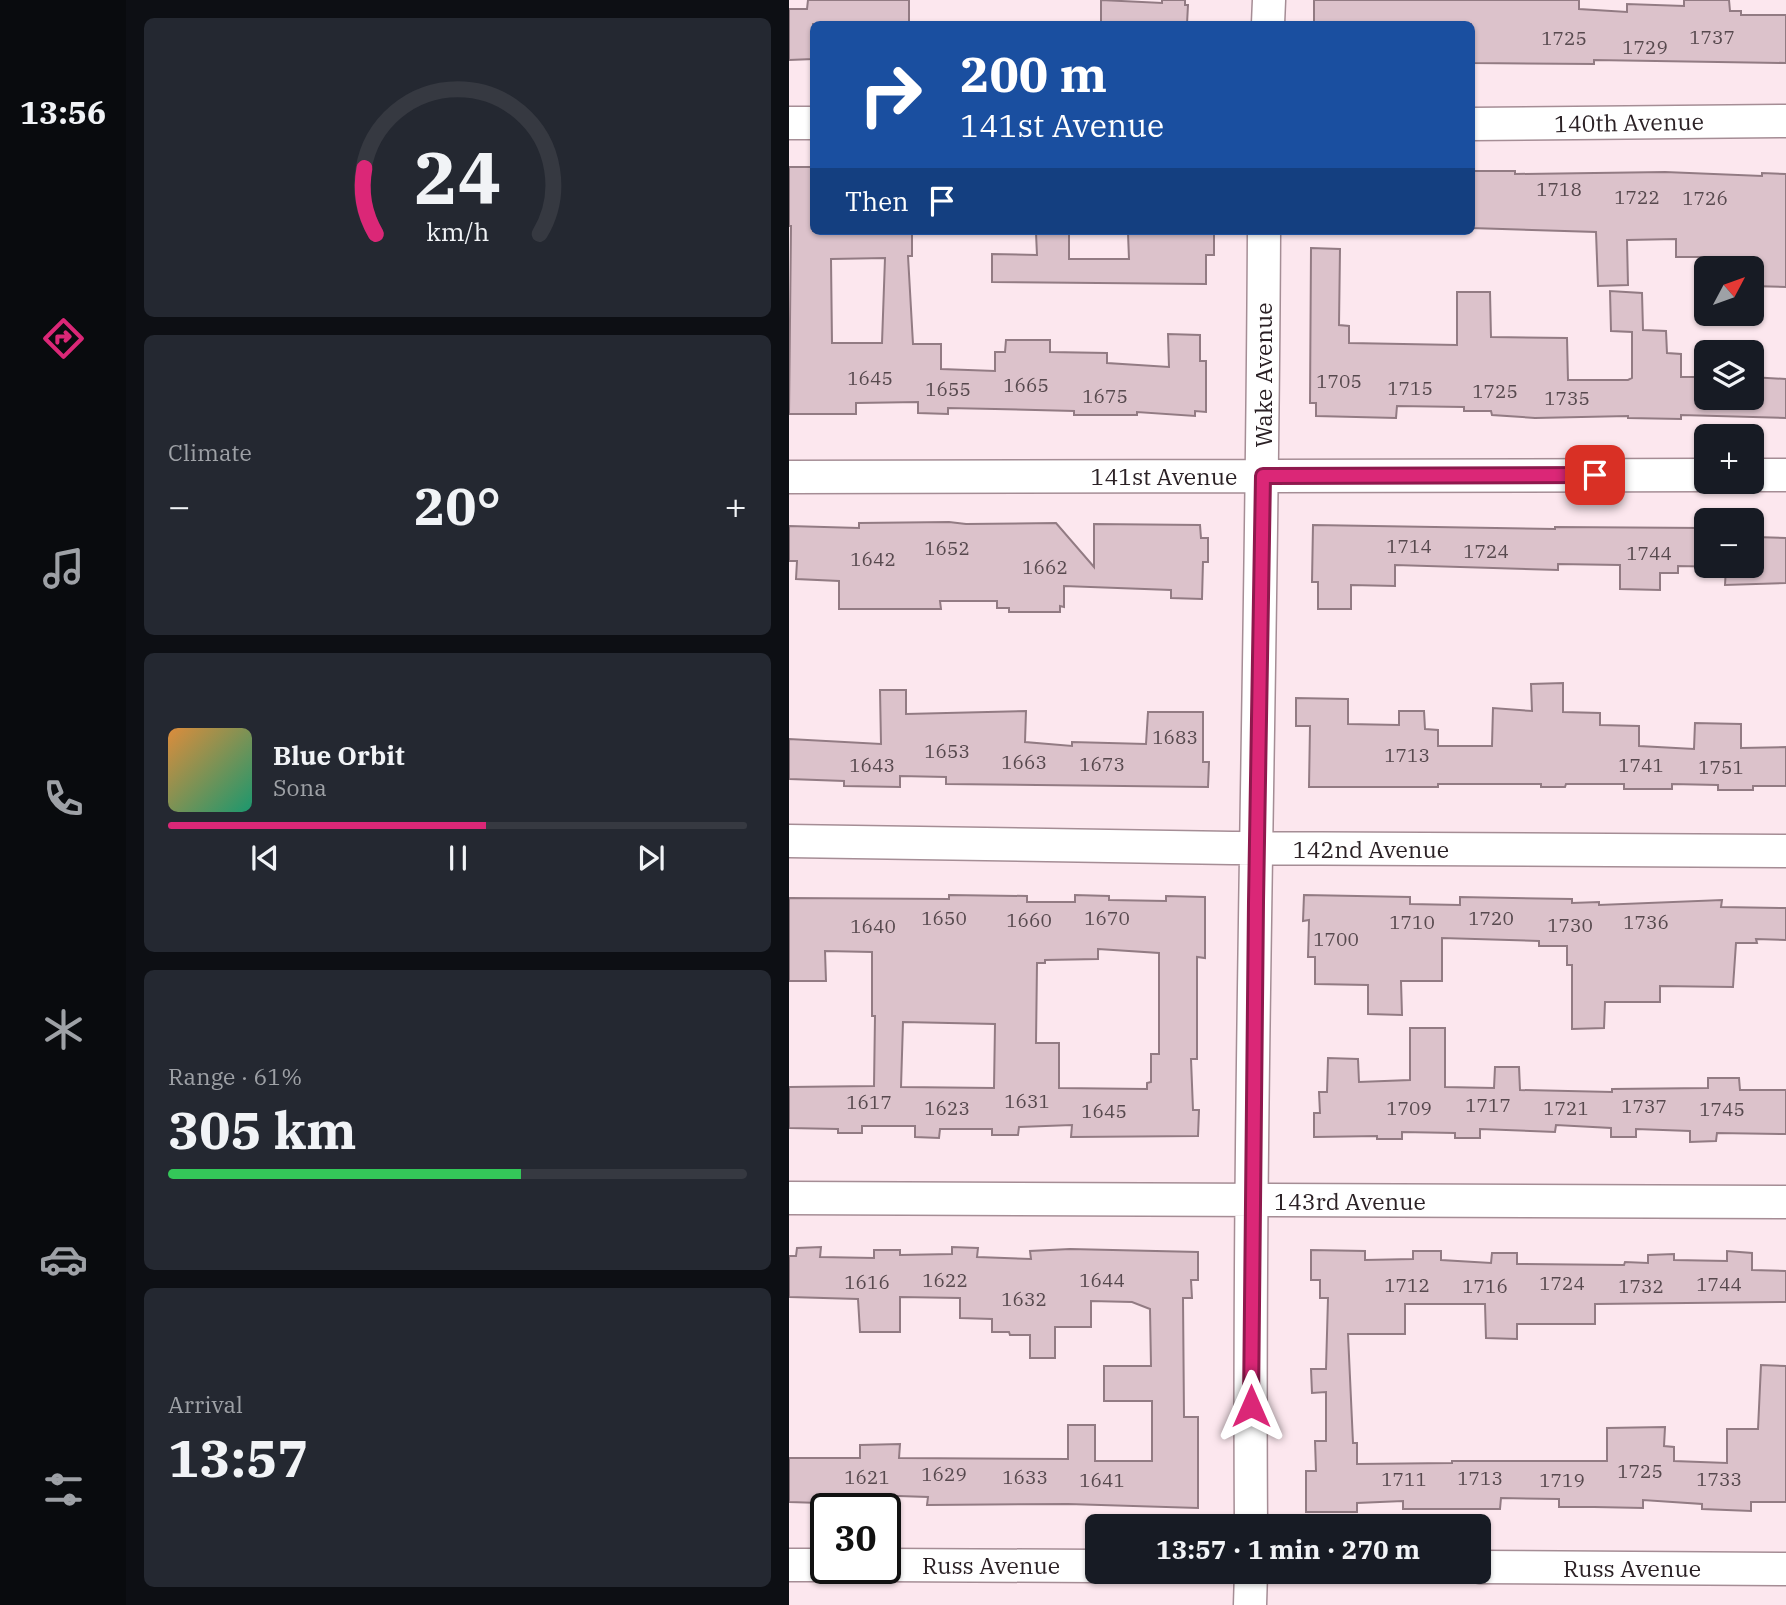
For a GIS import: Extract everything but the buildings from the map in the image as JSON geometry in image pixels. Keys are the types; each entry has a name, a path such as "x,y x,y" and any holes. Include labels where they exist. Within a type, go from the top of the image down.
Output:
{"street":[{"path":"1268,21 1269,0"},
{"name":"140th Avenue","path":"1475,124 1786,121"},
{"path":"789,123 810,123"},
{"name":"Wake Avenue","path":"1251,1514 1252,1200 1264,235"},
{"name":"141st Avenue","path":"789,477 1694,475"},
{"path":"1764,475 1786,475"},
{"name":"142nd Avenue","path":"789,841 1257,848 1786,851"},
{"name":"143rd Avenue","path":"789,1198 1786,1202"},
{"path":"789,1565 810,1565"},
{"name":"Russ Avenue","path":"901,1565 1085,1566"},
{"name":"Russ Avenue","path":"1491,1567 1786,1569"},
{"path":"1250,1584 1250,1605"}],"route":[{"path":"1251,1406 1263,476 1595,475"}]}
